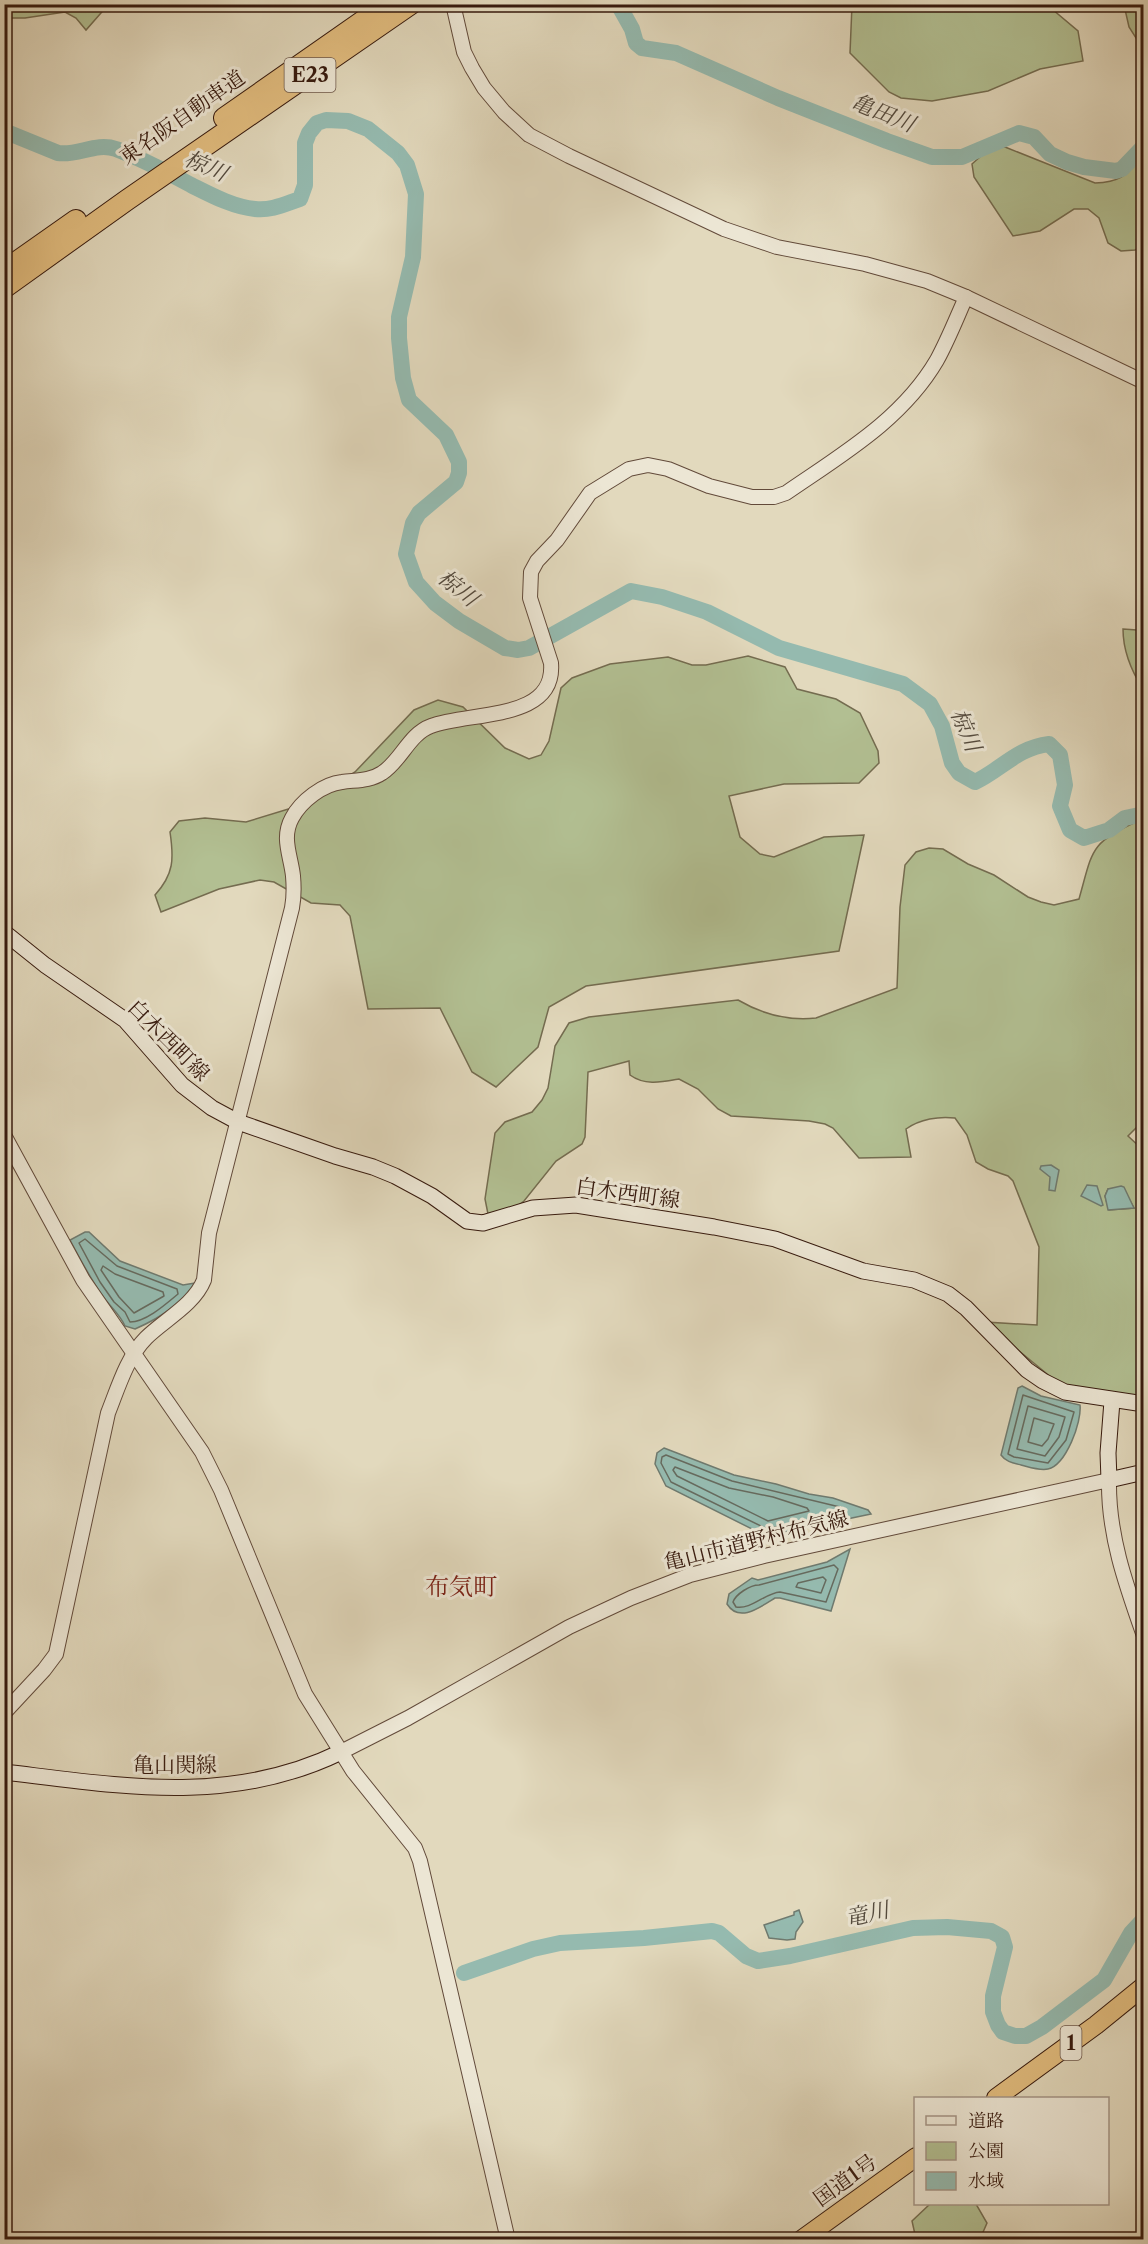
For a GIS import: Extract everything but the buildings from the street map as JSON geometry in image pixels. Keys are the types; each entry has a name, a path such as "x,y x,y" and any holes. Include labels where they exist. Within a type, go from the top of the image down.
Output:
{"highway":[{"name":"東名阪自動車道","path":"204,139 387,4"},
{"name":"東名阪自動車道","path":"4,271 411,4"},
{"name":"東名阪自動車道","path":"4,288 119,197"},
{"name":"1","path":"997,2097 1080,2037 1143,1986"},
{"name":"1","path":"1017,2097 1143,2001"},
{"name":"国道1号","path":"801,2240 914,2158"},
{"name":"国道1号","path":"821,2240 914,2172"}],"main road":[{"name":"白木西町線","path":"4,932 45,965 125,1020 182,1085 200,1100 238,1122 373,1167 414,1185 458,1217 474,1223 493,1221 533,1208 585,1206 775,1239 863,1271 914,1280 937,1289 957,1301 1013,1358 1043,1381 1065,1392 1143,1404"},
{"path":"1112,1401 1108,1453 1109,1480 1143,1472"},
{"name":"亀山関線","path":"4,1772 154,1788 214,1788 294,1772 341,1752"}],"street":[{"path":"453,4 465,52 472,68 484,88 504,112 529,135 696,217 742,236 777,247 913,275 966,297 1143,382"},
{"path":"4,1713 56,1654 108,1413 134,1353 144,1340 201,1287 207,1264 209,1233 213,1228 292,908 293,877 286,841 288,827 294,814 309,799 329,785 380,775 428,726 515,709 540,697 550,680 551,663 529,591 531,572 590,493 629,469 648,465 668,469 709,486 752,496 766,498 786,493 874,433 896,411 937,360 966,297"},
{"path":"4,1135 83,1280 202,1452 305,1694 353,1771 410,1840 420,1861 508,2240"},
{"path":"1109,1480 1108,1506 1114,1539 1127,1589 1143,1636"},
{"name":"亀山市道野村布気線","path":"341,1752 408,1718 569,1627 631,1598 690,1575 764,1556 1109,1480"}],"green space":[{"path":"5,4 108,5 86,30 76,18 65,12 25,18 5,18"},
{"path":"1046,4 1078,31 1083,61 1040,69 988,91 932,101 901,98 889,92 850,53 852,5"},
{"path":"1124,5 1143,5 1143,49 1129,27"},
{"path":"1005,147 1095,183 1117,179 1132,169 1143,157 1143,246 1135,250 1121,251 1108,243 1099,218 1088,209 1074,209 1040,231 1013,236 974,177 972,164 990,148"},
{"path":"1123,629 1137,630 1143,634 1143,689 1129,660"},
{"path":"748,656 785,667 797,689 836,699 860,713 878,751 879,763 859,783 784,784 729,796 740,837 760,854 774,857 824,837 864,835 839,951 586,986 549,1007 538,1047 496,1087 472,1072 440,1008 368,1009 350,916 340,905 311,903 274,882 260,880 219,889 161,912 155,895 169,873 172,858 170,832 179,821 205,818 246,822 308,803 355,772 414,710 438,700 463,707 505,748 529,759 541,755 549,741 561,688 572,678 610,664 668,657 692,665 706,665"},
{"path":"1138,821 1143,824 1143,1121 1128,1136 1143,1150 1143,1186 1141,1188 1143,1197 1139,1204 1144,1206 1143,1401 1071,1388 1052,1378 984,1322 1037,1325 1039,1247 1013,1181 1008,1176 976,1162 967,1135 955,1118 930,1119 906,1129 911,1157 859,1158 833,1128 825,1124 731,1116 718,1109 698,1089 679,1079 654,1082 642,1081 630,1075 629,1061 588,1072 585,1137 582,1144 556,1161 524,1201 513,1209 488,1214 485,1199 495,1133 505,1122 532,1112 542,1100 548,1088 555,1046 569,1023 589,1017 738,1000 776,1015 816,1018 897,988 900,907 905,865 916,852 929,848 943,849 968,864 994,875 1028,897 1054,905 1079,899 1095,850 1101,842","holes":["1108,1189 1129,1199 1134,1208 1109,1210 1105,1196"]},
{"path":"929,2205 977,2205 987,2223 980,2239 916,2239 912,2221"}],"water":[{"path":"1051,1165 1059,1170 1055,1191 1049,1190 1050,1177 1040,1169 1041,1166"},
{"path":"1087,1185 1097,1186 1103,1205 1081,1196"},
{"path":"1124,1187 1134,1208 1108,1210 1105,1196 1108,1189"},
{"path":"89,1232 120,1261 183,1285 195,1283 183,1298 161,1316 135,1329 125,1326 93,1282 70,1240"},
{"path":"1022,1386 1041,1396 1080,1405 1072,1442 1061,1460 1048,1469 1012,1463 1001,1455 1018,1388"},
{"path":"664,1448 734,1475 833,1498 868,1510 871,1514 766,1536 666,1486 655,1464 657,1453"},
{"path":"850,1549 831,1611 780,1598 775,1598 750,1612 743,1613 732,1610 727,1604 729,1594 752,1578 758,1580 827,1562"},
{"path":"799,1910 803,1922 796,1932 795,1939 769,1938 764,1925 794,1915 794,1912"}],"waterway":[{"name":"亀田川","path":"618,4 632,29 636,43 642,48 676,53 778,98 932,157 962,157 1019,133 1034,137 1050,154 1067,162 1084,167 1116,171 1122,169 1144,146"},
{"name":"椋川","path":"4,131 58,153 73,153 101,147 116,149 222,200 247,208 267,209 300,199 305,185 305,143 317,123 326,120 348,121 368,129 398,153 407,165 416,194 413,257 399,317 403,378 409,400 446,435 459,462 456,482 419,513 413,523 406,554 416,582 435,603 459,621 505,648 518,650 529,648 631,591 662,597 707,612 779,648 903,684 930,704 942,726 952,763 959,773 975,782 1019,754 1049,744 1060,755 1065,785 1060,806 1070,830 1084,838 1109,830 1125,818 1144,814"},
{"name":"竜川","path":"464,1973 533,1949 560,1943 712,1931 719,1933 746,1956 758,1961 913,1928 947,1927 991,1931 1002,1937 1005,1947 993,1996 993,2012 1003,2032 1015,2036 1026,2036 1042,2027 1104,1980 1131,1933 1144,1919"}],"district":[{"name":"布気町","path":"461,1586"}]}
